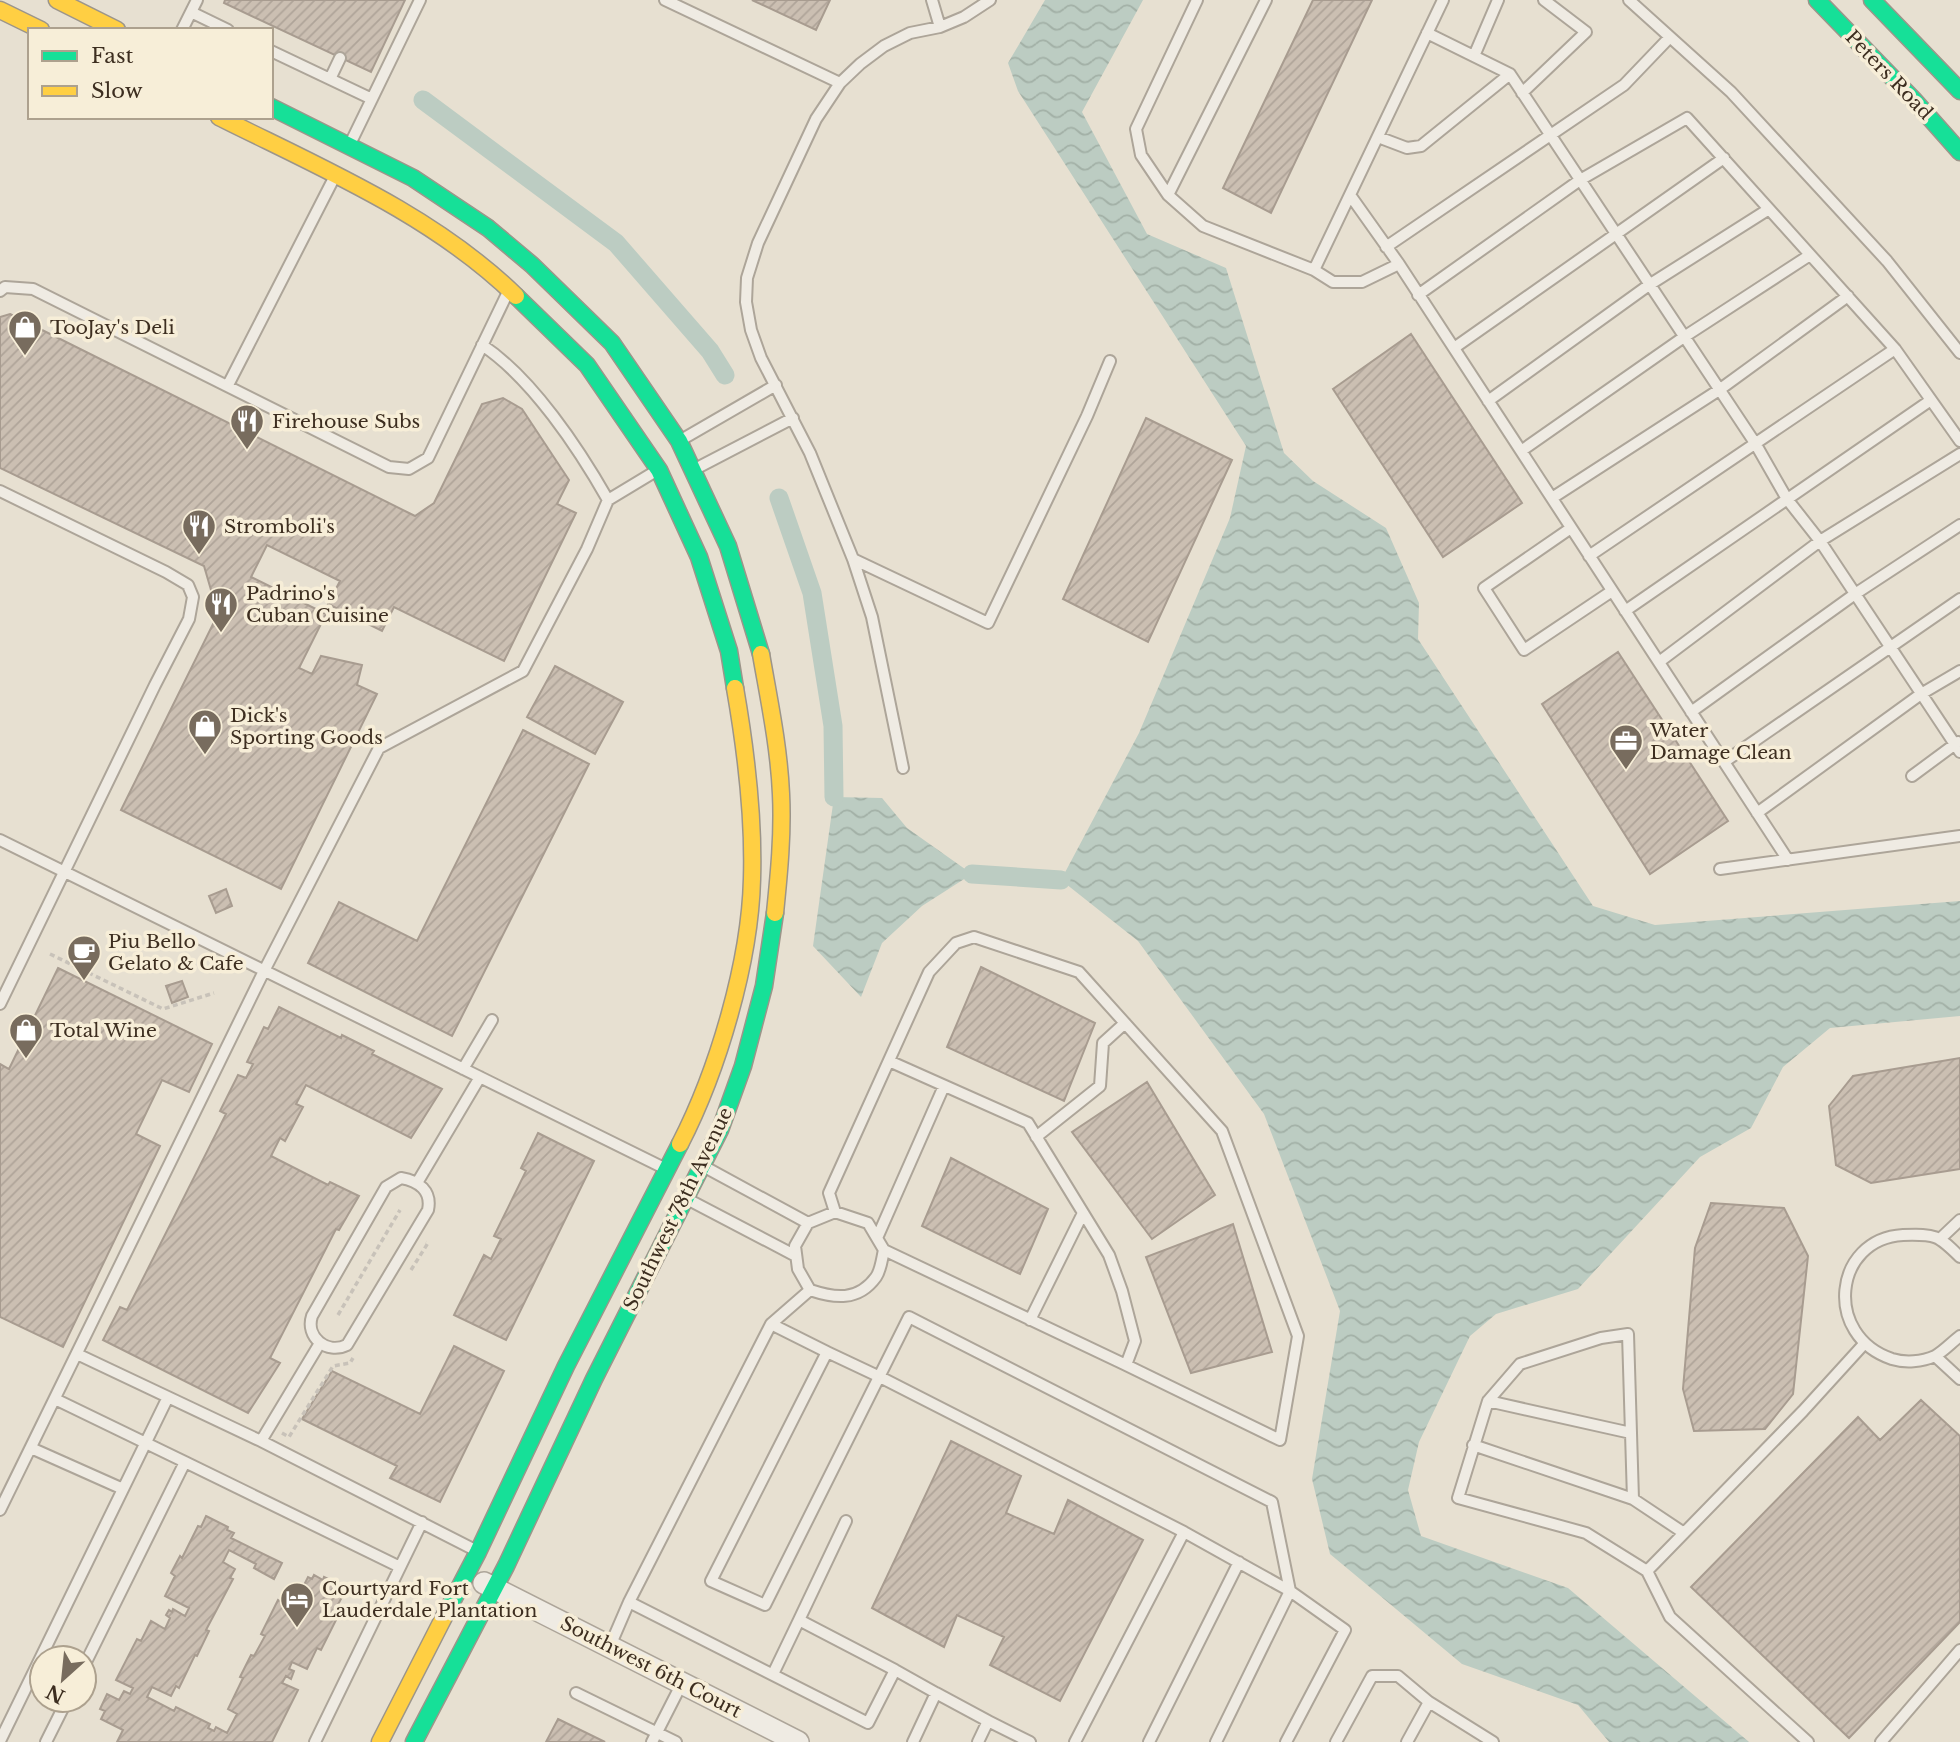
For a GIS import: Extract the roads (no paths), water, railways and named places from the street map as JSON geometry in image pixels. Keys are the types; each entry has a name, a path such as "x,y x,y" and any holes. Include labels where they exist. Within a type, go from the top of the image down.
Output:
{"street":[{"path":"57,0 113,28"},
{"name":"Peters Road","path":"1816,0 1913,99 1960,152"},
{"name":"Peters Road","path":"1872,0 1960,91"},
{"path":"0,9 37,28"},
{"path":"273,108 343,160 395,207 468,255 509,289 587,365 674,462"},
{"path":"225,119 343,160 413,178 488,228 532,265 612,343 674,462"},
{"name":"Southwest 78th Avenue","path":"414,1742 494,1588 492,1559 566,1366 685,1133 719,1049 736,986 747,929 752,878 747,756 729,651 699,557 674,462"},
{"name":"Southwest 78th Avenue","path":"380,1742 466,1574 492,1559 594,1379 703,1166 720,1130 743,1066 764,986 774,929 779,871 780,795 775,731 759,644 728,546 674,462"},
{"path":"685,1133 686,1198"},
{"path":"666,1169 669,1232"},
{"name":"Southwest 6th Court","path":"466,1574 798,1742"}],"lane":[{"path":"183,28 197,0"},
{"path":"229,385 343,160 419,0"},
{"path":"665,0 840,83"},
{"path":"932,0 940,27"},
{"path":"904,768 872,617 853,559 810,453 761,358 751,330 746,302 747,278 758,243 810,131 840,83 884,46 910,33 940,27 964,17 990,0"},
{"path":"1197,0 1136,129 1141,155 1168,195 1203,226 1314,270 1333,282 1362,282 1399,264"},
{"path":"1168,195 1266,0"},
{"path":"1314,270 1443,0"},
{"path":"1474,56 1498,0"},
{"path":"1522,93 1586,32 1544,0"},
{"path":"1629,0 1731,92 1887,261 1960,353"},
{"path":"191,12 224,28"},
{"path":"1427,33 1510,74 1755,443 1787,499 1819,541 1958,746 1912,776"},
{"path":"1386,247 1624,85 1670,37"},
{"path":"273,52 372,99"},
{"path":"330,79 340,58"},
{"path":"1378,137 1407,148 1421,146 1510,74"},
{"path":"1419,295 1580,180 1688,118 1895,349 1960,441"},
{"path":"1454,348 1724,159"},
{"path":"1350,195 1399,264 1788,860"},
{"path":"1488,401 1649,285 1769,209"},
{"path":"1521,451 1684,337 1810,255"},
{"path":"0,291 5,287 33,289 389,467 409,469 428,458 509,289"},
{"path":"1552,498 1720,390 1848,296"},
{"path":"482,345 496,355 539,399 597,480 608,500"},
{"path":"1589,556 1895,349"},
{"path":"853,559 988,622 1087,416 1110,361"},
{"path":"0,1510 264,971 379,748 523,671 587,549 608,500 674,462 776,385"},
{"path":"1625,611 1931,400"},
{"path":"674,462 793,418"},
{"path":"1658,662 1819,541 1960,454"},
{"path":"0,491 166,572 188,585 193,597 189,620 133,729 0,1004"},
{"path":"1691,712 1855,594 1960,525"},
{"path":"1571,528 1483,588 1524,650 1612,591"},
{"path":"1724,762 1960,599"},
{"path":"1757,813 1921,694 1960,671"},
{"path":"1720,869 1960,836"},
{"path":"0,840 666,1169"},
{"path":"835,1212 830,1193 929,972 956,943 974,937 1079,972 1222,1131 1298,1336 1280,1440 884,1250 868,1223 835,1212 808,1223 795,1246 798,1269 810,1290 834,1298 856,1294 877,1276 884,1250"},
{"path":"463,1069 492,1020"},
{"path":"1036,1137 1100,1086 1103,1043 1125,1023"},
{"path":"889,1061 1028,1123 1109,1255 1135,1341 1126,1365"},
{"path":"417,1183 480,1077"},
{"path":"877,1238 944,1086"},
{"path":"703,1166 808,1223"},
{"path":"401,1178 417,1183 428,1194 428,1210 347,1345 337,1349 320,1343 312,1335 309,1325 312,1316 386,1187 401,1178"},
{"path":"686,1198 796,1256"},
{"path":"1030,1320 1083,1213"},
{"path":"1941,1238 1960,1220"},
{"path":"1960,1257 1941,1238 1895,1236 1876,1243 1861,1255 1850,1271 1845,1290 1845,1310 1852,1328 1864,1344 1880,1355 1898,1361 1917,1361 1935,1356 1960,1336"},
{"path":"610,1646 629,1602 771,1324 810,1290"},
{"path":"827,1352 711,1581 765,1605 909,1317 1272,1502 1290,1591 1216,1742"},
{"path":"771,1324 1184,1532 1290,1591 1345,1630 1286,1742"},
{"path":"1633,1499 1628,1334 1601,1338 1520,1364 1488,1401 1458,1499 1586,1533 1647,1571 1670,1617 1808,1742"},
{"path":"261,1441 320,1343"},
{"path":"1647,1571 1803,1411 1864,1344"},
{"path":"78,1354 261,1441 492,1559"},
{"path":"1935,1356 1960,1379"},
{"path":"0,1741 168,1397"},
{"path":"55,1399 400,1567"},
{"path":"1488,1401 1631,1433"},
{"path":"1473,1445 1633,1499 1684,1533"},
{"path":"31,1448 123,1489"},
{"path":"95,1644 185,1462"},
{"path":"773,1674 846,1521"},
{"path":"315,1742 422,1522"},
{"path":"1075,1742 1184,1532"},
{"path":"1149,1742 1239,1563"},
{"path":"629,1602 868,1723 895,1670"},
{"path":"799,1620 1030,1742"},
{"path":"1881,1742 1960,1650"},
{"path":"1336,1742 1371,1675 1398,1676 1429,1702 1493,1742"},
{"path":"654,1737 682,1683"},
{"path":"576,1693 654,1737 676,1742"},
{"path":"913,1742 936,1693"},
{"path":"1407,1742 1429,1702"},
{"path":"46,1742 60,1714"},
{"path":"978,1742 988,1721"}],"water":[{"path":"1045,0 1143,0 1082,112 1147,234 1226,268 1284,453 1313,481 1386,528 1419,603 1418,639 1593,906 1655,925 1960,901 1960,1016 1830,1028 1783,1067 1751,1128 1700,1157 1578,1289 1496,1314 1470,1336 1419,1442 1408,1490 1421,1536 1568,1588 1749,1742 1609,1742 1578,1705 1462,1664 1330,1554 1312,1479 1340,1311 1264,1114 1138,941 1061,880 1139,733 1230,518 1246,446 1018,91 1008,63"},
{"path":"834,797 882,798 907,828 972,874 922,906 882,943 861,997 813,946"}],"waterway":[{"path":"423,100 616,243 710,351 725,375"},
{"path":"779,498 812,593 833,726 834,797"},
{"path":"972,874 1061,880"}],"place":[{"name":"TooJay's Deli","path":"25,357"},
{"name":"Firehouse Subs","path":"247,451"},
{"name":"Stromboli's","path":"199,556"},
{"name":"Padrino's Cuban Cuisine","path":"221,634"},
{"name":"Dick's Sporting Goods","path":"205,756"},
{"name":"Water Damage Clean","path":"1626,771"},
{"name":"Piu Bello Gelato & Cafe","path":"84,982"},
{"name":"Total Wine","path":"26,1060"},
{"name":"Courtyard Fort Lauderdale Plantation","path":"297,1629"}]}
